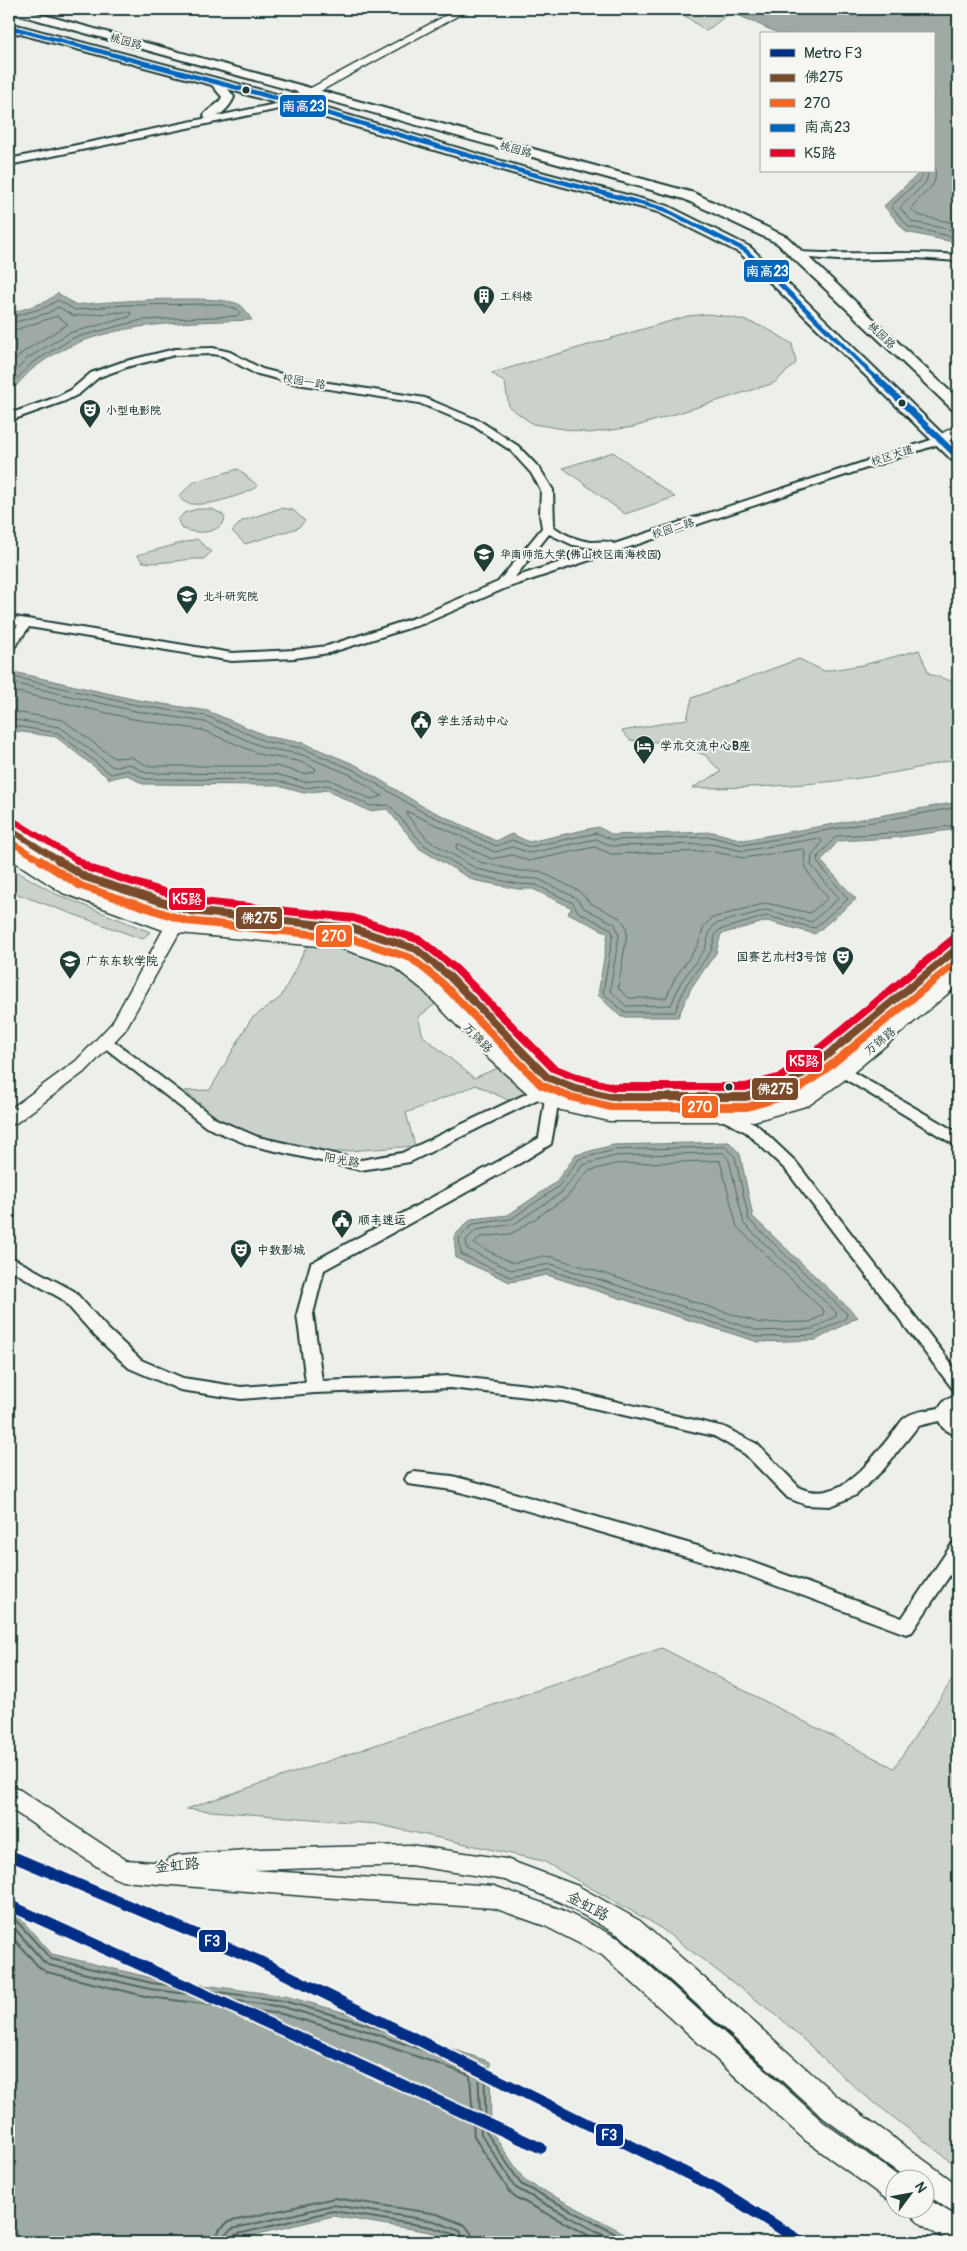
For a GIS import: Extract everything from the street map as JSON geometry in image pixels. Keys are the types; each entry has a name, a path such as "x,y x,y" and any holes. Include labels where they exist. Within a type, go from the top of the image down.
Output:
{"main road":[{"name":"桃园路","path":"10,9 689,196 782,240 958,407"},
{"name":"桃园路","path":"9,27 289,102 518,170 663,210 728,240 745,250 958,456"},
{"path":"210,114 225,104 228,97 218,83"}],"street":[{"path":"315,93 465,9"},
{"path":"9,160 289,102 315,93 475,9"},
{"path":"9,160 210,114 289,102"},
{"path":"798,255 838,257 915,255 958,258"},
{"path":"813,269 838,257"},
{"name":"校园一路","path":"9,418 61,399 75,392 95,375 126,364 175,352 213,351 226,354 258,371 297,381 421,400 482,426 514,448 536,471 547,490 546,515 548,528"},
{"path":"941,440 958,428"},
{"path":"941,440 958,439"},
{"name":"校区大道","path":"843,471 941,440"},
{"name":"校园二路","path":"502,585 843,471"},
{"path":"9,620 232,657 295,654 329,650 421,620 502,585 548,528 559,538 575,542 606,546 627,544"},
{"path":"9,646 26,622"},
{"name":"万锦路","path":"9,829 85,877 184,909 351,928 416,949 448,976 547,1077 575,1088 612,1097 746,1098 785,1086 822,1059 958,948"},
{"name":"万锦路","path":"9,851 69,889 172,927 342,943 399,962 428,985 496,1056 545,1096 568,1106 609,1115 754,1115 802,1100 844,1070 958,976"},
{"path":"9,1119 82,1065 119,1026 172,927 184,909"},
{"name":"阳光路","path":"105,1041 176,1094 211,1123 254,1141 361,1165 406,1158 545,1096"},
{"path":"822,1059 844,1070 958,1140"},
{"path":"316,1387 305,1314 317,1267 517,1158 546,1140 545,1096 561,1082"},
{"path":"725,1115 751,1128 791,1166 958,1384"},
{"path":"9,1262 68,1295 101,1332 135,1364 180,1384 241,1393 316,1387 450,1382 563,1395 718,1431 751,1448 794,1493 806,1498 830,1500 850,1490 877,1465 912,1421 945,1413 951,1404 958,1401"},
{"path":"945,1413 949,1424 958,1431"},
{"path":"414,1479 452,1483 483,1491 746,1567 906,1627 958,1549"},
{"name":"金虹路","path":"9,1795 122,1870 320,1886 494,1897 552,1918 611,1947 814,2130 884,2182"},
{"name":"金虹路","path":"122,1870 260,1859 410,1855 506,1870 569,1894 631,1929 830,2107 958,2201"},
{"path":"934,2216 958,2232"}],"shaded area":[{"path":"676,9 735,9 706,31"},
{"path":"709,314 743,320 771,331 792,344 796,363 774,383 634,427 589,433 533,424 509,407 505,383 492,373 688,316"},
{"path":"613,452 675,497 625,514 563,468"},
{"path":"238,469 258,486 233,497 211,503 192,504 185,502 179,496 194,482"},
{"path":"281,508 293,510 305,521 298,528 245,544 232,531 242,521"},
{"path":"197,509 212,509 222,514 225,518 224,521 216,529 204,532 181,528 178,520 184,513"},
{"path":"197,539 211,552 204,559 151,563 143,562 137,555"},
{"path":"919,650 929,674 958,683 958,758 893,773 826,782 759,787 692,788 721,772 705,755 672,743 630,740 622,731 687,719 692,698 799,659 824,671 863,665"},
{"path":"9,867 56,894 150,932 142,939 9,891"},
{"path":"309,942 340,946 397,964 438,1002 418,1017 423,1036 474,1078 500,1067 531,1093 510,1101 476,1085 406,1113 415,1146 322,1153 256,1135 219,1119 185,1091 210,1090 251,1019 281,997"},
{"path":"662,1648 894,1768 958,1671 958,2167 858,2090 780,2018 658,1926 543,1861 376,1824 186,1809"}],"water":[{"path":"748,9 958,9 958,243 906,232 884,206 918,174 917,172 934,172 934,32 776,32 738,15"},
{"path":"58,293 75,305 160,299 229,301 242,306 252,320 139,327 85,340 59,352 35,367 9,394 9,314 45,302"},
{"path":"9,671 137,700 208,711 269,737 303,743 356,765 422,806 496,841 512,834 529,842 598,827 613,835 713,832 743,840 958,802 958,829 892,838 838,841 821,861 856,899 815,934 767,921 721,934 716,953 691,988 678,1017 621,1017 598,995 608,933 568,913 572,908 533,889 518,889 473,880 420,849 387,809 369,811 327,790 304,793 275,785 143,784 127,775 110,779 56,737 9,730"},
{"path":"729,1142 740,1154 753,1217 858,1317 816,1340 758,1342 547,1275 510,1282 456,1258 454,1236 471,1219 508,1215 555,1183 576,1155 613,1145"},
{"path":"9,1906 52,1954 152,1978 285,1996 364,2018 490,2062 491,2131 525,2181 624,2233 620,2242 460,2242 430,2232 333,2216 225,2242 9,2242"}],"metro line":[{"name":"F3","path":"9,1855 257,1960 718,2189 802,2242"},
{"name":"F3","path":"9,1905 541,2148"}],"transit line":[{"name":"南高23","path":"9,27 283,100 517,170 663,209 745,250 958,457"},
{"name":"K5路","path":"14,821 89,868 192,901 353,918 420,940 456,969 553,1068 578,1078 613,1087 745,1087 781,1077 809,1057 952,940"},
{"name":"佛275","path":"9,829 85,877 190,911 351,928 416,949 449,976 547,1077 575,1088 612,1097 746,1097 785,1086 815,1065 958,948"},
{"name":"270","path":"9,841 81,886 187,921 349,938 411,958 442,983 541,1085 571,1097 611,1107 747,1107 789,1095 821,1073 958,961"}],"place":[{"name":"工科楼","path":"484,315"},
{"name":"小型电影院","path":"90,429"},
{"name":"华南师范大学(佛山校区南海校园)","path":"484,573"},
{"name":"北斗研究院","path":"187,615"},
{"name":"学生活动中心","path":"421,740"},
{"name":"学术交流中心B座","path":"644,765"},
{"name":"国赛艺术村3号馆","path":"843,976"},
{"name":"广东东软学院","path":"70,980"},
{"name":"顺丰速运","path":"342,1239"},
{"name":"中数影城","path":"241,1269"}]}
